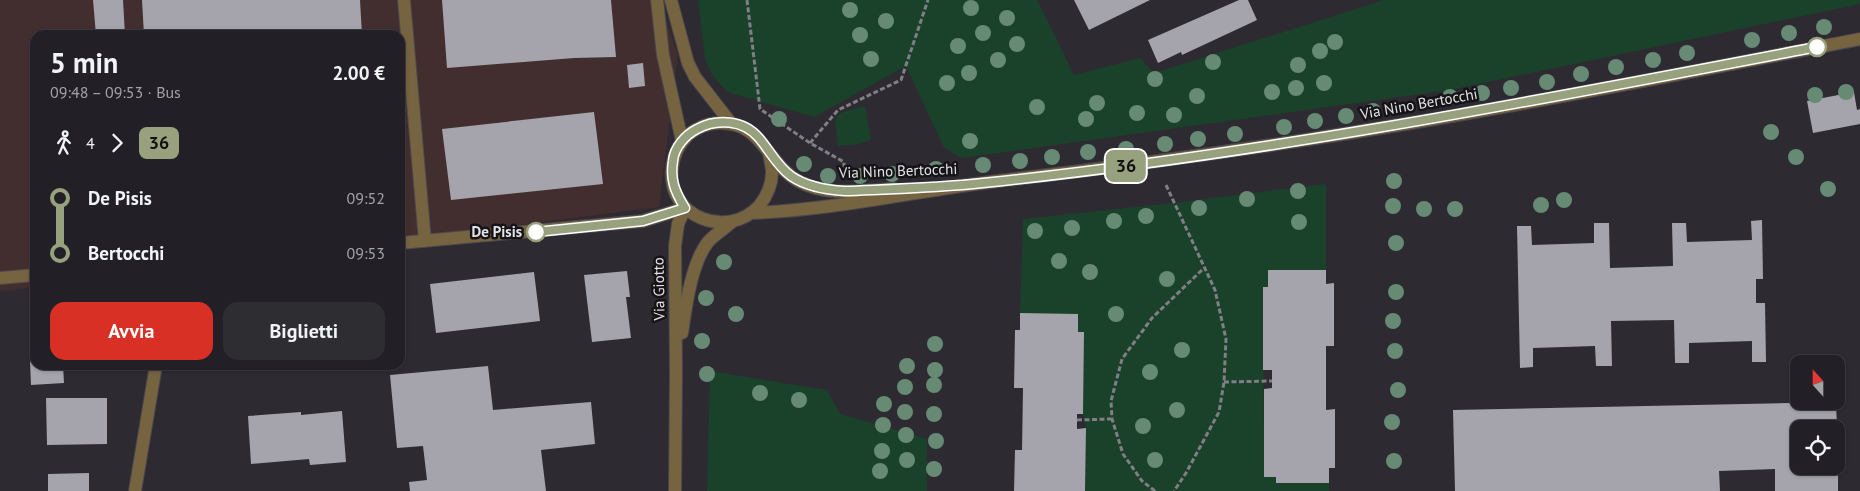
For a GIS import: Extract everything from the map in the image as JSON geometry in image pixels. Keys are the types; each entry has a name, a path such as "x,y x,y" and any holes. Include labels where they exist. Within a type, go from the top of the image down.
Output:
{"street":[{"path":"404,0 425,242"},
{"path":"657,0 662,55 682,141"},
{"path":"671,0 688,63 695,77 730,122"},
{"name":"Via Nino Bertocchi","path":"685,208 704,220 718,223 732,222 752,213 787,212 1123,166 1412,123 1860,39"},
{"path":"405,243 643,221 685,208 675,191 671,175 673,158 682,141 697,128 712,123 730,122"},
{"name":"Via Nino Bertocchi","path":"730,122 745,127 760,139 769,153 789,175 802,183 823,189 845,191 981,184"},
{"name":"Via Nino Bertocchi","path":"752,213 765,199 770,188 772,170 769,153"},
{"name":"Via Giotto","path":"675,491 675,246 678,224 685,208"},
{"name":"Via Giotto","path":"676,372 684,321 697,264 708,242 732,222"},
{"path":"0,278 30,275"},
{"path":"135,491 155,370"}],"path":[{"path":"747,0 760,109 810,143 844,162 844,170"},
{"path":"810,143 838,110 901,80 928,0"},
{"path":"1166,185 1215,290 1226,339 1224,382 1219,412 1186,473 1174,491"},
{"path":"1155,491 1142,481 1123,454 1112,419 1111,402 1122,359 1152,318 1204,268"},
{"path":"1224,382 1272,381"},
{"path":"1077,420 1112,419"}],"shaded area":[{"path":"0,0 659,0 678,55 659,207 405,239 405,30 30,30 30,288 0,291"}],"green space":[{"path":"698,0 1037,0 1074,75 1140,58 1154,73 1384,0 1860,0 1860,4 1450,90 962,158 944,148 906,66 814,117 727,92 713,76 705,59"},
{"path":"865,106 871,140 859,144 838,146 835,120 840,113"},
{"path":"1326,184 1326,270 1268,270 1268,287 1263,288 1264,477 1276,477 1276,483 1329,483 1329,491 1085,491 1086,428 1083,414 1084,332 1078,332 1020,313 1023,219"},
{"path":"710,371 827,390 840,414 927,439 927,491 707,491"}],"building":[{"path":"93,0 123,0 125,30 96,30"},
{"path":"142,0 360,0 362,30 144,30"},
{"path":"442,0 611,0 616,57 574,58 447,68"},
{"path":"1074,0 1150,0 1089,30"},
{"path":"1239,0 1248,0 1257,20 1182,55 1181,52 1158,63 1148,40"},
{"path":"643,63 645,86 629,88 627,65"},
{"path":"1854,92 1857,110 1860,109 1860,124 1813,133 1807,101"},
{"path":"594,112 603,184 451,200 442,129"},
{"path":"1762,220 1763,279 1756,279 1756,303 1765,303 1766,362 1752,362 1752,341 1689,343 1689,363 1675,363 1674,320 1611,321 1612,366 1596,366 1595,346 1533,348 1533,367 1520,368 1517,226 1531,226 1532,245 1594,243 1594,223 1609,223 1610,268 1673,266 1672,223 1686,223 1687,242 1752,240 1751,221"},
{"path":"1268,270 1326,270 1326,284 1334,283 1334,346 1326,346 1326,410 1335,409 1335,468 1329,468 1329,483 1276,483 1276,477 1264,477 1264,389 1272,388 1272,370 1263,370 1263,287 1268,287"},
{"path":"627,271 630,297 626,297 631,338 592,342 584,275"},
{"path":"534,272 540,321 436,333 430,284"},
{"path":"1020,313 1078,314 1078,332 1084,332 1083,414 1077,414 1077,429 1086,428 1085,491 1014,491 1015,450 1022,450 1023,388 1014,388 1015,330 1020,330"},
{"path":"488,366 493,410 591,402 595,444 541,450 546,491 410,491 409,482 427,480 423,446 397,448 390,375"},
{"path":"30,370 63,370 64,383 31,385"},
{"path":"46,398 107,398 107,444 47,445"},
{"path":"1790,403 1790,410 1836,410 1837,420 1790,420 1790,475 1838,475 1838,491 1775,491 1775,469 1719,471 1720,491 1455,491 1453,410"},
{"path":"342,411 346,462 310,465 309,459 251,464 248,416 301,412 301,415"},
{"path":"89,473 89,491 48,491 48,474"}],"bus line":[{"name":"36","path":"536,232 643,221 685,208 672,183 673,158 676,150 689,134 697,128 712,123 730,122 745,127 760,139 769,153 789,175 802,183 823,189 845,191 981,184 1141,164 1412,123 1817,47"}],"place":[{"name":"De Pisis","path":"536,232"}]}
